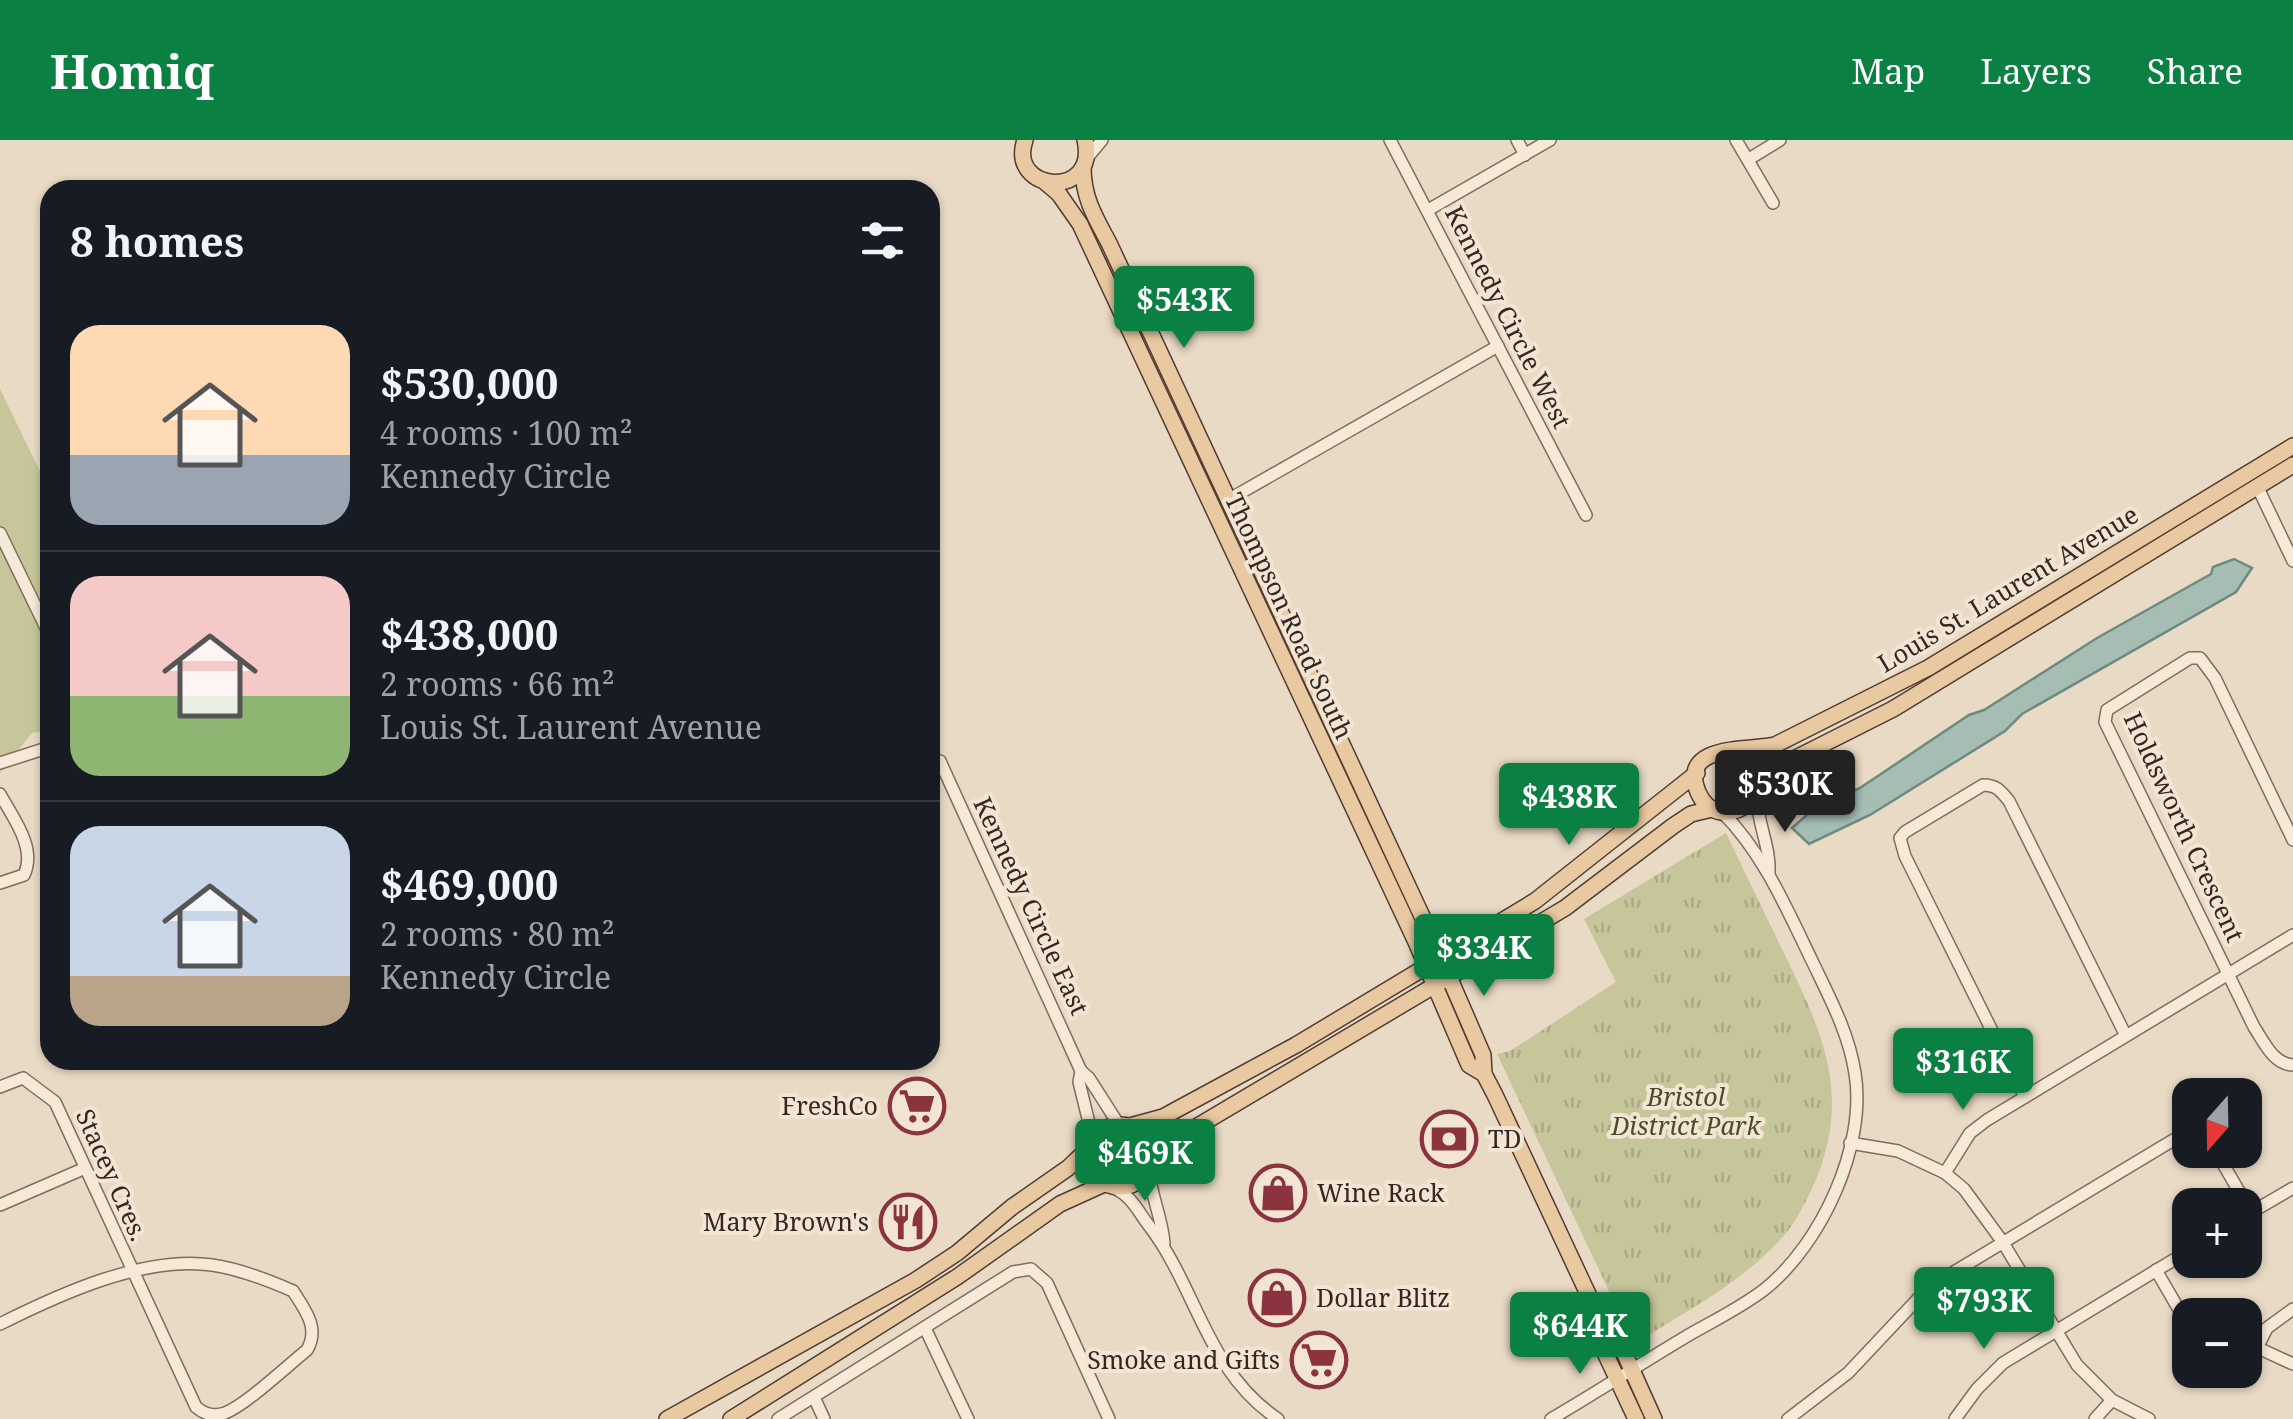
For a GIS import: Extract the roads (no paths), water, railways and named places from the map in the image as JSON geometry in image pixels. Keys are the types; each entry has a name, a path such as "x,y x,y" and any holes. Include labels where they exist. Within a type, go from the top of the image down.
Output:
{"main road":[{"name":"Thompson Road South","path":"1025,140 1023,158 1028,168 1059,194 1080,224 1470,1065 1484,1074"},
{"name":"Thompson Road South","path":"1085,140 1086,200 1093,217 1441,957 1483,1055 1484,1074 1602,1324 1599,1340 1636,1419"},
{"path":"1045,182 1066,182 1085,163"},
{"name":"Louis St. Laurent Avenue","path":"1738,750 1775,745 1880,694 2293,446"},
{"name":"Louis St. Laurent Avenue","path":"1758,788 1786,763 1893,710 2293,465"},
{"path":"667,1419 958,1253 1012,1207 1068,1168 1100,1131 1162,1118 1296,1045 1567,878 1642,814 1678,790 1717,750 1738,750 1754,763 1758,788 1743,808 1717,810 1682,820 1565,908 1176,1139 1135,1184 1110,1186 1070,1198 957,1276 731,1419"},
{"path":"1696,773 1698,793 1717,810"},
{"path":"1125,1125 1146,1139 1150,1164"},
{"path":"1091,1144 1090,1169 1110,1186"},
{"name":"Thompson Road South","path":"1602,1324 1614,1330 1654,1419"}],"street":[{"path":"1085,163 1102,140"},
{"name":"Kennedy Circle West","path":"1390,140 1586,515"},
{"path":"1517,140 1525,155"},
{"path":"1428,210 1550,140"},
{"path":"1736,140 1773,203"},
{"path":"1749,159 1780,140"},
{"path":"1228,500 1498,346"},
{"path":"2258,488 2293,561"},
{"path":"0,533 40,615"},
{"name":"Holdsworth Crescent","path":"2228,974 2106,722 2107,710 2190,658 2200,658 2215,678 2293,840"},
{"path":"0,763 40,750"},
{"name":"Kennedy Circle East","path":"940,761 1081,1071 1125,1125"},
{"path":"2026,1098 1905,856 1900,838 1905,832 1983,785 2000,790 2009,800 2125,1034"},
{"path":"1758,788 1756,808 1770,854 1769,874"},
{"path":"0,794 22,834 30,863 24,875 0,883"},
{"path":"1551,1419 1764,1290 1795,1260 1817,1230 1836,1190 1850,1143 1856,1078 1850,1045 1838,1014 1769,874 1744,836 1717,810"},
{"path":"1945,1172 1970,1134 2125,1034 2293,935"},
{"path":"2228,974 2273,1056 2282,1063 2293,1064"},
{"name":"Kennedy Circle East","path":"1081,1071 1078,1082 1091,1144"},
{"name":"Stacey Cres.","path":"0,1087 23,1078 54,1102 131,1270"},
{"path":"1788,1419 1848,1373 1920,1294 2172,1141"},
{"path":"1850,1143 1898,1151 1945,1172 1964,1189 2002,1241 2076,1365 2112,1400 2149,1419"},
{"path":"1150,1164 1149,1182 1162,1222 1164,1243"},
{"path":"0,1205 83,1169"},
{"path":"1110,1186 1133,1200 1164,1243 1205,1335 1237,1382 1271,1417"},
{"path":"2262,1206 2293,1188"},
{"path":"1955,1419 2003,1363 2172,1261"},
{"path":"0,1324 131,1270 171,1264 214,1265 293,1290 313,1325 313,1340 308,1350 236,1406 222,1414 204,1414 196,1407 131,1270"},
{"path":"778,1419 1013,1272 1031,1269 1047,1283 1109,1419"},
{"path":"2156,1270 2172,1298"},
{"path":"2262,1333 2293,1308"},
{"path":"925,1328 968,1419"},
{"path":"2262,1350 2293,1364"},
{"path":"814,1397 824,1419"},
{"path":"2094,1419 2112,1400"}],"place":[{"name":"FreshCo","path":"917,1106"},
{"name":"TD","path":"1449,1139"},
{"name":"Wine Rack","path":"1278,1193"},
{"name":"Mary Brown's","path":"908,1222"},
{"name":"Dollar Blitz","path":"1277,1298"},
{"name":"Smoke and Gifts","path":"1319,1360"}],"park label":[{"name":"Bristol District Park","path":"1686,1112"}]}
